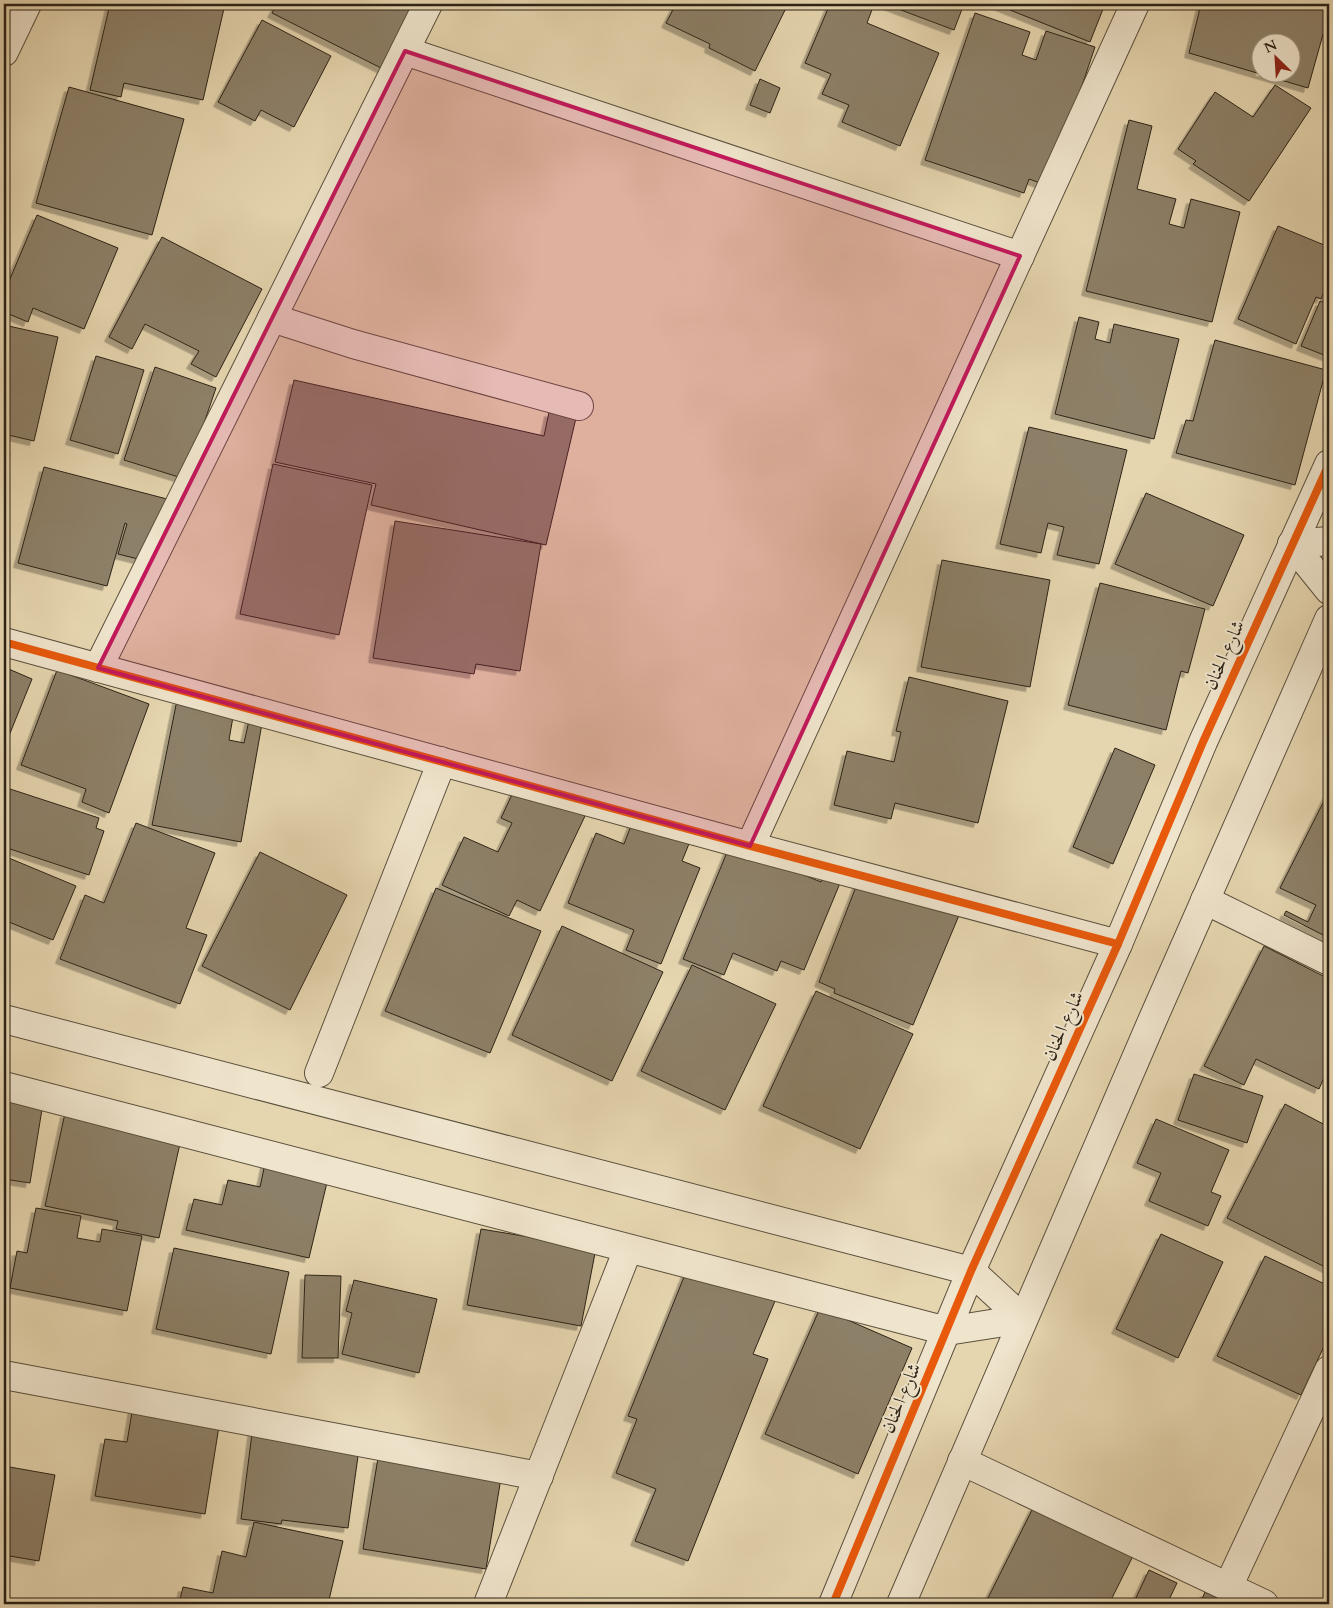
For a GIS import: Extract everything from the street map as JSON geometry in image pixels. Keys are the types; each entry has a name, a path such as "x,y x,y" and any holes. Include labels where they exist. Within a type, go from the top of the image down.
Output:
{"street":[{"path":"4,52 27,4"},
{"path":"98,668 428,4"},
{"path":"750,846 1135,4"},
{"path":"405,51 1020,256"},
{"path":"272,318 353,344 579,406"},
{"name":"شارع الحنان","path":"832,1604 972,1271 1118,944 1203,742 1329,464"},
{"path":"1292,544 1329,541"},
{"path":"1292,544 1329,590"},
{"path":"901,1604 1205,900 1329,619"},
{"path":"4,642 750,846 1118,944"},
{"path":"319,1073 439,769 440,761"},
{"path":"1205,900 1329,961"},
{"path":"4,1020 972,1271 1023,1320"},
{"path":"4,1086 947,1331 1023,1320"},
{"path":"488,1604 628,1249"},
{"path":"1228,1587 1329,1370"},
{"path":"4,1375 539,1476"},
{"path":"962,1461 1264,1604"}],"highlighted area":[{"path":"405,51 1020,256 750,846 98,668"}],"building":[{"path":"110,4 225,4 203,100 124,83 121,97 90,90"},
{"path":"277,4 416,4 383,69 272,13"},
{"path":"676,4 788,4 755,71 709,48 710,44 666,23"},
{"path":"830,4 864,4 873,7 867,23 939,53 900,146 842,122 849,105 822,94 831,74 805,63"},
{"path":"885,4 964,4 954,30"},
{"path":"995,4 1105,4 1090,42"},
{"path":"1201,4 1329,4 1329,13 1308,88 1288,82 1300,82 1300,32 1250,32 1250,71 1189,53"},
{"path":"975,13 1030,32 1022,55 1036,60 1046,31 1095,47 1048,186 1029,179 1024,193 925,160"},
{"path":"262,20 331,56 294,127 261,110 255,121 218,102"},
{"path":"760,79 780,88 770,113 750,105"},
{"path":"1275,85 1311,108 1249,201 1193,164 1196,161 1178,149 1215,92 1253,117"},
{"path":"69,87 184,119 152,235 36,203"},
{"path":"1129,120 1152,126 1137,189 1176,199 1169,224 1184,228 1191,199 1240,212 1212,322 1086,291"},
{"path":"37,215 118,248 84,329 33,308 28,322 4,312 4,293"},
{"path":"1278,226 1329,247 1329,280 1321,299 1316,297 1296,344 1238,319"},
{"path":"162,237 262,289 216,377 191,364 199,351 145,324 132,349 109,337"},
{"path":"1329,288 1329,301 1324,299"},
{"path":"1320,301 1329,305 1329,357 1301,346"},
{"path":"1079,317 1099,322 1095,339 1110,343 1114,324 1179,339 1154,439 1055,414"},
{"path":"4,325 58,337 34,441 4,434"},
{"path":"1215,340 1326,370 1295,485 1176,453 1186,420 1193,421"},
{"path":"96,356 144,370 118,454 70,440"},
{"path":"155,367 216,388 185,479 124,460"},
{"path":"294,380 544,436 549,412 576,418 546,545 371,505 376,484 275,462"},
{"path":"1029,427 1127,450 1099,564 1057,555 1064,527 1048,523 1041,553 1000,544"},
{"path":"4,452 10,454 4,474"},
{"path":"273,464 372,485 339,635 240,614"},
{"path":"44,467 167,499 150,562 118,554 127,524 125,523 107,586 18,563"},
{"path":"1146,493 1244,535 1213,606 1115,564"},
{"path":"395,521 541,544 520,671 476,664 474,674 373,658"},
{"path":"942,560 1050,580 1030,687 921,667"},
{"path":"1100,583 1205,609 1188,673 1181,671 1166,730 1068,705"},
{"path":"4,667 32,679 4,748"},
{"path":"57,670 149,704 109,813 82,802 86,789 21,765"},
{"path":"909,677 1008,701 978,823 895,803 891,819 834,805 847,751 894,762 901,732 896,731"},
{"path":"177,700 234,711 229,740 244,743 250,716 263,718 241,842 152,825"},
{"path":"1115,748 1155,765 1113,864 1073,847"},
{"path":"517,784 585,816 540,911 517,900 509,916 442,885 464,837 498,852 512,823 501,818"},
{"path":"4,787 99,818 96,828 104,831 89,875 4,847"},
{"path":"1329,791 1329,938 1284,915 1286,911 1308,922 1316,905 1280,888"},
{"path":"634,818 693,834 682,861 700,868 661,964 626,950 634,930 568,903 596,833 624,844"},
{"path":"136,823 215,853 186,928 207,935 180,1004 60,959 85,895 104,903"},
{"path":"730,845 821,882 826,869 843,876 804,970 781,961 777,971 733,953 724,975 683,959"},
{"path":"260,852 347,895 290,1010 202,966"},
{"path":"4,856 76,886 53,940 4,920"},
{"path":"859,879 960,913 913,1025 834,993 835,989 819,982"},
{"path":"436,888 541,931 490,1053 385,1011"},
{"path":"562,926 663,972 612,1081 512,1035"},
{"path":"1264,946 1329,979 1329,1066 1319,1089 1256,1059 1244,1085 1204,1066"},
{"path":"692,965 776,1004 725,1110 641,1071"},
{"path":"816,991 913,1034 860,1149 763,1106"},
{"path":"1194,1074 1263,1096 1247,1143 1178,1120"},
{"path":"4,1091 44,1097 30,1183 4,1179"},
{"path":"1285,1104 1329,1127 1329,1269 1227,1218"},
{"path":"65,1113 181,1139 159,1238 116,1229 118,1221 45,1206"},
{"path":"1156,1119 1229,1150 1211,1192 1221,1196 1208,1226 1149,1201 1161,1173 1137,1163"},
{"path":"266,1159 329,1174 309,1258 186,1230 194,1199 222,1205 228,1180 260,1187"},
{"path":"36,1208 81,1216 77,1238 100,1242 102,1229 142,1236 127,1311 10,1288 17,1251 27,1253"},
{"path":"481,1229 596,1248 581,1326 467,1305"},
{"path":"1161,1234 1223,1262 1178,1358 1116,1329"},
{"path":"174,1248 289,1272 271,1354 156,1329"},
{"path":"1265,1256 1329,1286 1329,1336 1301,1395 1217,1356"},
{"path":"688,1267 775,1301 753,1354 768,1359 688,1561 635,1541 656,1489 616,1473 637,1419 628,1416"},
{"path":"305,1275 341,1276 338,1358 302,1358"},
{"path":"354,1280 437,1299 419,1373 342,1354 352,1313 346,1311"},
{"path":"820,1308 912,1348 858,1474 765,1434"},
{"path":"133,1406 220,1420 205,1514 95,1496 105,1439 127,1442"},
{"path":"253,1426 359,1449 348,1528 282,1520 281,1524 241,1519"},
{"path":"378,1458 501,1478 486,1569 363,1549"},
{"path":"4,1466 55,1475 39,1561 4,1555"},
{"path":"1034,1506 1133,1556 1109,1604 985,1604"},
{"path":"254,1522 343,1541 328,1604 179,1604 183,1587 213,1593 222,1551 246,1557"},
{"path":"1149,1570 1177,1583 1167,1604 1133,1604"},
{"path":"1205,1592 1232,1604 1200,1604"}],"cycle path":[{"path":"833,1604 971,1271 1118,944 1203,742 1329,464"},
{"path":"4,642 750,846 1118,944"}]}
